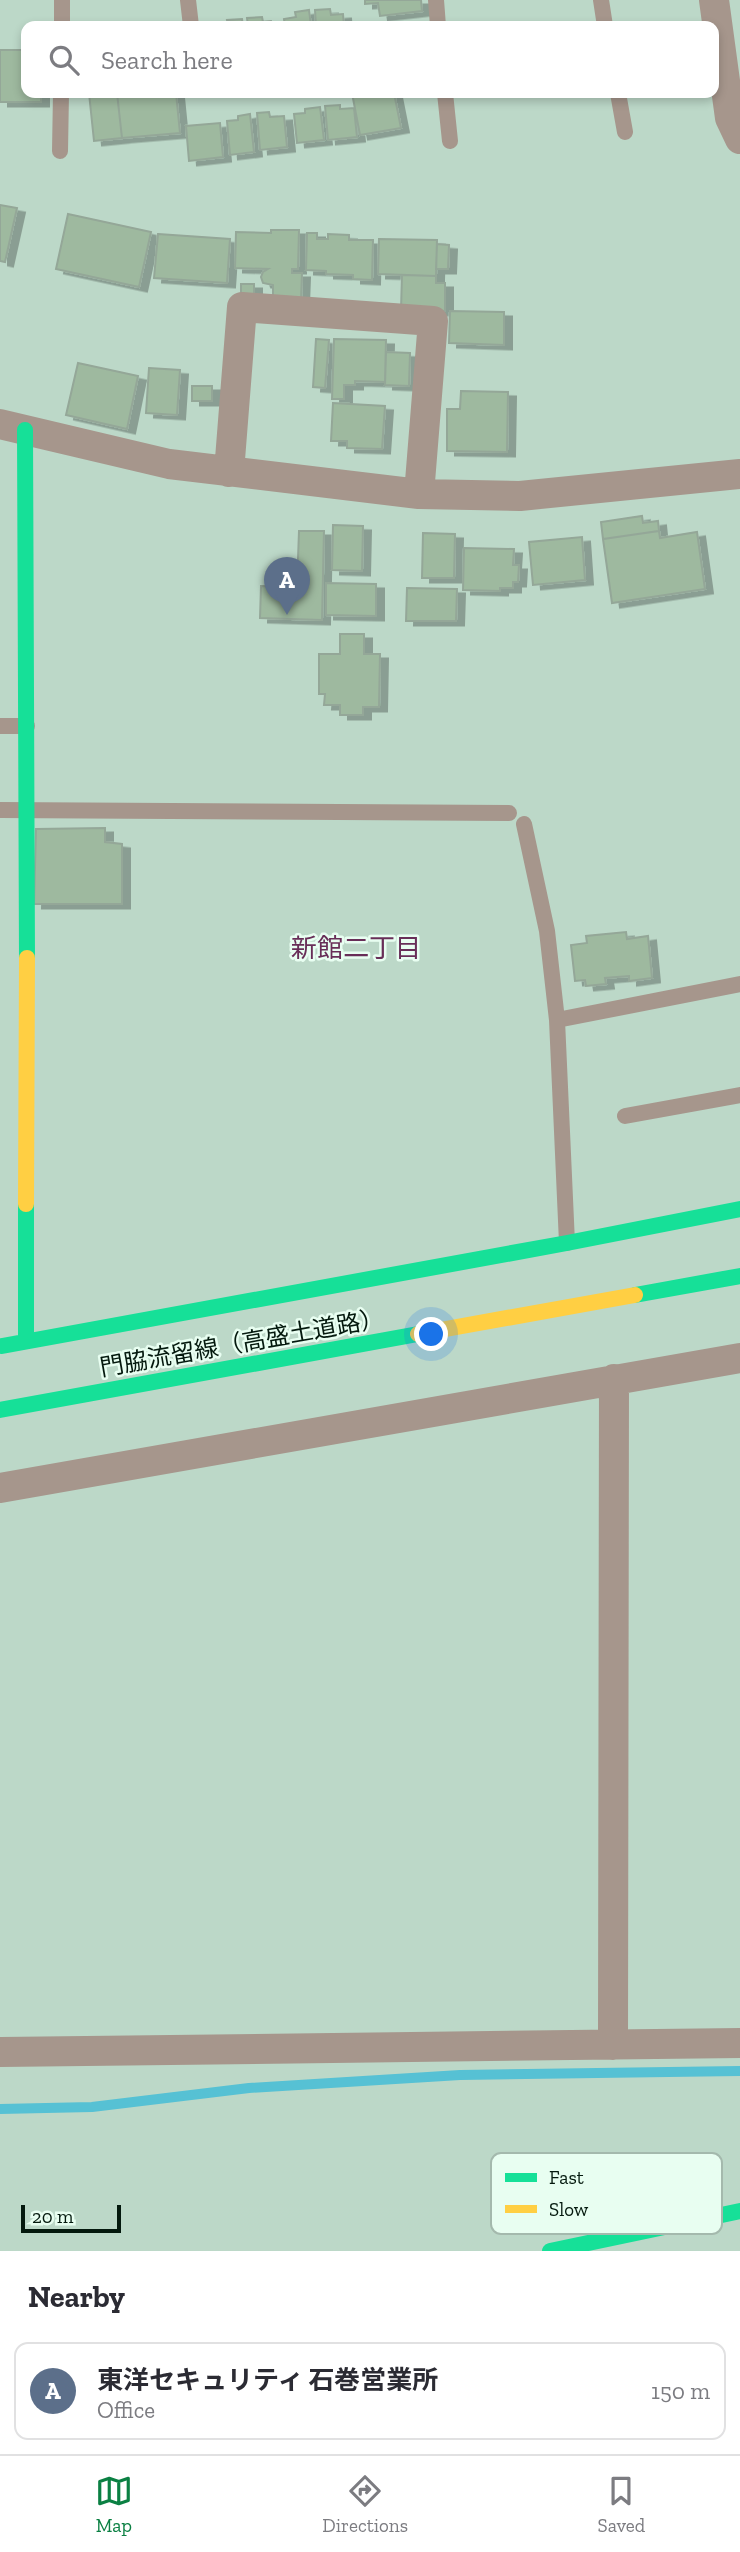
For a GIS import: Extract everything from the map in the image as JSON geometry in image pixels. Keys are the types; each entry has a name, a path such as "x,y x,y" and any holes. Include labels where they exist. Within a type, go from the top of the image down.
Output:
{"street":[{"path":"715,0 718,21"},
{"path":"719,31 730,118 740,139"},
{"path":"229,472 242,307 433,321 419,494"},
{"path":"26,1341 27,726 13,427 169,464 419,494 520,496 740,474"},
{"path":"0,1346 740,1209"},
{"name":"門脇流留線（高盛土道路）","path":"0,1410 740,1276"},
{"path":"0,1488 740,1358"},
{"path":"613,2045 614,1379"},
{"path":"0,2052 740,2043"},
{"path":"722,2215 740,2211"},
{"path":"550,2251 631,2234"}],"lane":[{"path":"62,0 62,21"},
{"path":"188,0 190,21"},
{"path":"436,0 438,21"},
{"path":"601,0 604,21"},
{"path":"60,151 61,98"},
{"path":"446,98 450,141"},
{"path":"619,98 625,132"},
{"path":"0,726 27,726"},
{"path":"0,810 509,813"},
{"path":"524,824 547,931 557,1020 567,1243"},
{"path":"557,1020 740,984"},
{"path":"625,1116 740,1095"}],"building":[{"path":"365,0 421,0 422,11 380,16 378,3 365,4"},
{"path":"330,9 331,15 343,14 344,21 316,21 315,10"},
{"path":"309,10 310,21 284,21 296,17 295,12"},
{"path":"262,17 263,21 247,21 247,18"},
{"path":"0,50 21,50 21,98 41,98 41,102 0,102"},
{"path":"90,98 118,98 122,138 94,141"},
{"path":"118,98 176,98 180,133 122,138"},
{"path":"353,98 395,98 401,128 360,135"},
{"path":"340,105 340,109 354,108 357,137 328,140 325,106"},
{"path":"320,107 324,140 297,143 294,114"},
{"path":"269,112 270,117 284,116 287,147 260,150 257,113"},
{"path":"250,114 254,152 230,155 227,121 238,120 238,116"},
{"path":"220,123 223,157 189,161 186,126"},
{"path":"0,205 17,208 5,262 0,261"},
{"path":"68,214 151,232 139,287 56,269"},
{"path":"271,230 299,230 298,269 292,269 292,273 302,273 301,300 273,300 273,285 263,283 261,277 268,269 235,268 236,232 271,233"},
{"path":"307,233 317,233 317,239 328,239 328,234 349,235 349,240 373,240 372,280 306,270"},
{"path":"158,234 230,239 227,283 154,278"},
{"path":"379,239 437,240 436,276 378,274"},
{"path":"437,244 449,245 448,269 436,269"},
{"path":"402,275 436,276 436,283 445,283 445,311 401,310"},
{"path":"241,284 254,284 254,295 241,295"},
{"path":"450,311 504,312 504,345 449,343"},
{"path":"316,339 329,340 325,388 313,387"},
{"path":"334,339 386,340 385,382 355,381 355,385 344,385 344,399 332,399"},
{"path":"386,352 410,353 409,386 385,385"},
{"path":"78,363 138,376 127,429 66,415"},
{"path":"149,368 180,370 177,415 146,413"},
{"path":"192,386 212,386 212,401 192,401"},
{"path":"461,391 508,392 507,452 447,451 447,409 460,409"},
{"path":"333,403 385,406 382,449 347,448 347,441 331,441"},
{"path":"642,516 643,523 658,521 659,531 603,539 601,522"},
{"path":"333,525 363,526 362,571 332,570"},
{"path":"299,531 324,531 322,620 260,618 261,586 297,587"},
{"path":"659,531 660,538 697,532 705,589 612,603 603,539"},
{"path":"423,533 455,534 454,578 422,578"},
{"path":"582,537 585,580 533,585 529,542"},
{"path":"464,548 514,549 513,565 519,565 518,582 513,582 513,588 500,588 500,591 463,590"},
{"path":"326,583 376,584 376,616 326,615"},
{"path":"407,588 457,589 456,621 406,621"},
{"path":"340,634 364,634 364,654 380,654 379,707 363,707 363,715 340,715 340,705 324,705 325,694 319,694 319,654 340,654"},
{"path":"105,828 105,842 122,844 122,904 34,904 36,829"},
{"path":"626,932 627,939 648,936 652,978 629,981 629,976 605,978 606,984 586,986 585,980 575,981 571,945 587,943 586,936"}],"waterway":[{"path":"0,2109 92,2107 249,2088 460,2075 740,2071"}],"traffic: fast":[{"path":"25,430 27,958"},
{"path":"26,1204 26,1341"},
{"path":"2,1346 740,1209"},
{"path":"635,1295 740,1276"},
{"path":"0,1410 418,1334"},
{"path":"722,2215 740,2211"},
{"path":"550,2251 631,2234"}],"traffic: slow":[{"path":"26,1204 27,958"},
{"path":"418,1334 635,1295"}],"place":[{"name":"東洋セキュリティ 石巻営業所","path":"287,615"}],"district":[{"name":"新館二丁目","path":"356,948"}]}
